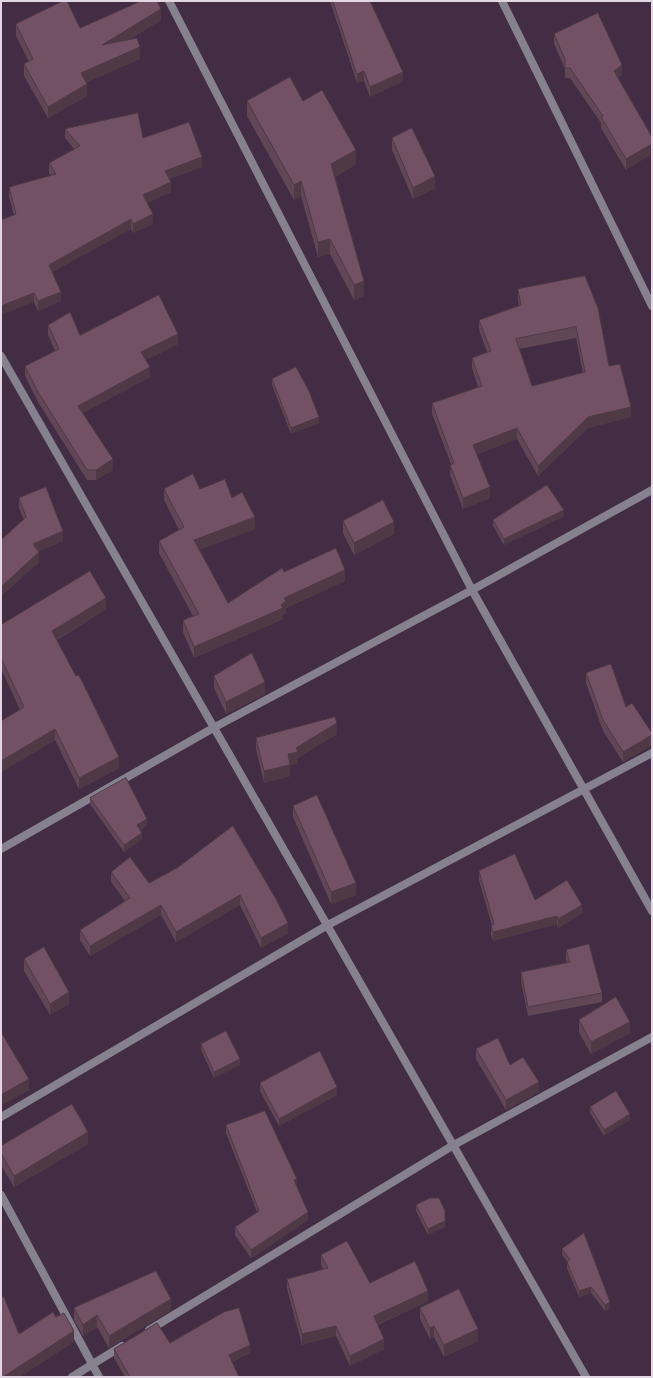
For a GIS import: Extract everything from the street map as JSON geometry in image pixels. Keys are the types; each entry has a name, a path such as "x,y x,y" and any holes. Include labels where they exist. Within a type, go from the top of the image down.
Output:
{"street":[{"path":"169,1 472,590 652,911"},
{"path":"502,1 652,306"},
{"path":"1,356 215,727 326,926 452,1146 586,1377"},
{"path":"1,848 215,727 472,590 652,490"},
{"path":"1,1116 326,926 583,788 652,753"},
{"path":"72,1377 452,1146 652,1037"},
{"path":"1,1195 99,1377"}],"building":[{"path":"63,1 67,1 80,28 141,1 157,1 161,9 102,45 137,38 140,47 81,73 87,84 48,107 24,64 33,59 16,24"},
{"path":"333,1 370,1 403,72 370,87 364,71 357,74"},
{"path":"598,13 622,65 614,71 652,137 652,144 626,159 601,117 603,116 570,68 565,68 565,59 554,34"},
{"path":"290,77 303,101 322,90 356,150 331,164 364,281 354,285 330,239 318,242 301,181 294,185 247,101"},
{"path":"138,113 143,138 189,122 202,157 165,171 171,182 143,195 153,214 133,224 131,219 49,265 61,292 38,301 34,293 1,306 1,220 16,214 9,187 56,174 49,163 80,146 65,129"},
{"path":"412,128 435,176 413,188 392,138"},
{"path":"585,276 598,308 609,366 620,364 631,407 588,417 538,466 517,428 473,445 490,487 463,498 450,465 454,463 432,403 482,386 472,358 491,351 479,320 521,305 518,289","holes":["576,327 585,372 532,386 516,339"]},
{"path":"159,295 178,334 141,352 150,367 78,406 113,459 96,470 87,470 38,392 25,366 59,349 48,325 70,312 80,335"},
{"path":"296,367 309,391 319,417 291,428 272,379"},
{"path":"193,474 200,489 225,479 232,498 242,492 255,517 194,540 228,603 282,568 284,572 336,548 345,570 284,598 286,601 281,605 283,608 194,647 183,620 199,614 159,541 184,527 164,489"},
{"path":"547,485 564,510 504,539 493,520"},
{"path":"46,487 63,531 33,544 39,552 1,587 1,540 26,517 19,498"},
{"path":"383,500 394,522 354,543 343,521"},
{"path":"90,571 106,598 52,631 76,676 79,675 119,757 79,778 55,729 1,761 1,721 24,707 1,658 1,625"},
{"path":"252,653 265,682 226,702 214,676"},
{"path":"611,664 626,707 632,703 652,733 652,735 623,752 603,720 586,673"},
{"path":"335,717 337,723 296,748 298,752 288,754 290,765 264,771 256,738"},
{"path":"126,778 147,819 137,825 142,833 124,845 90,798"},
{"path":"317,795 356,883 331,892 293,806"},
{"path":"233,826 276,899 288,923 261,938 240,895 176,932 161,905 90,946 80,930 130,898 111,872 130,857 149,883 177,868"},
{"path":"515,854 535,900 567,880 582,905 558,919 557,916 493,932 491,926 494,924 479,871"},
{"path":"589,944 602,993 528,1007 521,972 570,962 566,950"},
{"path":"44,947 69,992 50,1004 24,959"},
{"path":"616,997 630,1022 591,1042 579,1020"},
{"path":"226,1031 240,1059 214,1072 201,1044"},
{"path":"1,1032 29,1079 1,1095"},
{"path":"498,1038 510,1065 523,1057 539,1082 506,1100 476,1049"},
{"path":"320,1051 337,1087 279,1119 260,1083"},
{"path":"616,1091 630,1114 604,1130 590,1107"},
{"path":"72,1104 88,1132 14,1176 1,1153 1,1146"},
{"path":"265,1111 297,1179 294,1180 308,1212 251,1250 235,1227 259,1211 226,1125"},
{"path":"430,1198 439,1198 445,1211 445,1221 428,1229 416,1205"},
{"path":"584,1233 610,1302 605,1305 591,1287 579,1291 567,1262 570,1260 562,1249"},
{"path":"347,1241 370,1283 415,1261 428,1291 374,1316 384,1339 350,1356 336,1326 302,1334 287,1279 328,1268 321,1255"},
{"path":"156,1271 171,1299 109,1336 97,1315 83,1325 74,1308"},
{"path":"459,1289 478,1329 444,1345 434,1326 430,1328 420,1308"},
{"path":"4,1297 19,1334 53,1312 56,1317 64,1313 74,1331 1,1377 1,1298"},
{"path":"239,1308 250,1345 229,1355 239,1377 130,1377 114,1349 157,1323 170,1343 224,1312"}]}
